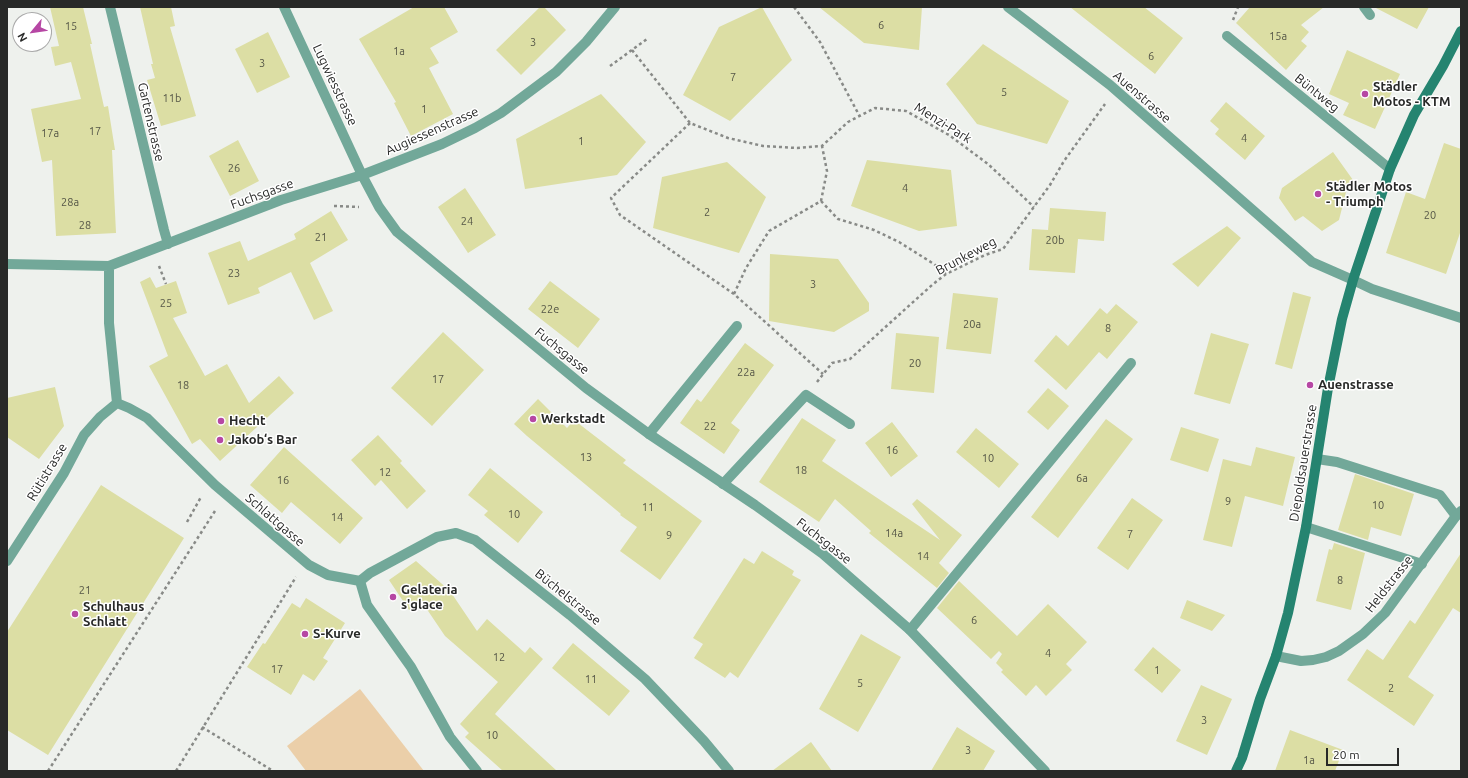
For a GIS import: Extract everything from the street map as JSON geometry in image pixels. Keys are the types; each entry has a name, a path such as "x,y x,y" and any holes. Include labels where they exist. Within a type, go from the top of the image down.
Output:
{"main road":[{"name":"Diepoldsauerstrasse","path":"1236,771 1242,758 1260,699 1276,656 1288,613 1306,527 1329,381 1342,319 1353,280 1390,169 1414,114 1443,66 1461,31"}],"street":[{"name":"Gartenstrasse","path":"110,7 168,244"},
{"name":"Lugwiesstrasse","path":"284,7 362,174"},
{"name":"Augiessenstrasse","path":"362,174 442,144 475,128 501,112 556,72 586,42 614,7"},
{"name":"Auenstrasse","path":"1008,7 1110,85 1312,262 1372,289 1461,318"},
{"name":"Büntweg","path":"1227,36 1390,169"},
{"name":"Fuchsgasse","path":"7,264 109,266 281,200 362,174 379,207 397,232 586,388 649,434 823,554 910,630 1045,771"},
{"path":"109,266 109,323 118,403"},
{"path":"649,434 737,326"},
{"path":"910,630 1130,363"},
{"path":"723,484 806,395 850,424"},
{"name":"Rütistrasse","path":"7,561 64,473 84,435 100,417 118,403"},
{"name":"Schlattgasse","path":"118,403 147,418 215,485 309,565 328,575 360,581"},
{"path":"1317,459 1337,462 1440,495 1459,514"},
{"name":"Heldstrasse","path":"1276,656 1301,661 1326,657 1339,651 1363,634 1385,613 1459,514"},
{"path":"1306,527 1422,564"},
{"name":"Büchelstrasse","path":"360,581 371,573 437,536 456,533 475,540 576,619 645,679 704,741 729,771"},
{"path":"360,581 367,605 411,667 450,737 477,771"}],"path":[{"path":"794,7 820,42 859,115"},
{"path":"610,66 647,39"},
{"path":"632,50 690,123 728,138 763,146 797,148 822,146 827,171 821,201 769,231 746,268 734,294"},
{"name":"Brunkeweg","path":"806,395 832,363 850,359 946,274 985,255 1004,249 1105,104"},
{"name":"Menzi-Park","path":"822,146 848,122 875,108 906,111 949,135 982,160 1034,207"},
{"path":"690,123 611,198 620,215 734,294 823,374"},
{"path":"821,201 838,218 874,230 899,242 934,264 946,274"},
{"path":"334,206 379,207"},
{"path":"158,263 166,284"},
{"path":"187,522 201,497"},
{"path":"48,771 215,511"},
{"path":"176,771 296,577"},
{"path":"202,727 273,771"}],"shaded area":[{"path":"360,689 424,771 306,771 287,746"}],"building":[{"path":"50,7 83,7 92,44 90,44 104,107 108,106 115,150 112,150 116,233 56,236 52,160 42,162 31,109 81,99 71,62 55,66 52,47 59,46"},
{"path":"140,7 171,7 175,26 170,27 196,116 161,126 147,80 155,78"},
{"path":"414,7 444,7 458,32 430,48 439,63 429,68 453,114 411,136 394,103 396,102 359,39"},
{"path":"540,7 544,7 566,30 521,75 496,50"},
{"path":"762,7 792,60 730,121 683,95 719,27"},
{"path":"819,7 922,7 919,50 864,43"},
{"path":"1070,7 1144,7 1183,38 1155,74"},
{"path":"1250,7 1324,7 1301,25 1309,32 1301,41 1307,46 1286,70 1236,23"},
{"path":"1374,7 1429,7 1417,29"},
{"path":"268,32 290,77 257,93 235,49"},
{"path":"983,44 1069,101 1047,144 977,124 946,84"},
{"path":"1347,50 1400,74 1375,129 1343,115 1349,103 1329,94"},
{"path":"601,94 646,142 617,175 525,189 516,139"},
{"path":"1226,102 1265,136 1245,160 1215,134 1219,129 1210,121"},
{"path":"238,140 259,181 230,196 209,156"},
{"path":"1444,143 1461,149 1461,230 1446,274 1386,253 1406,192 1425,199"},
{"path":"1333,152 1353,180 1348,184 1339,220 1322,231 1303,216 1295,221 1279,198 1282,188"},
{"path":"867,160 951,170 957,226 919,231 851,206"},
{"path":"727,162 766,197 739,253 653,228 662,177"},
{"path":"465,188 496,235 468,253 438,207"},
{"path":"1050,208 1106,212 1104,241 1078,239 1075,273 1029,270 1032,229 1048,230"},
{"path":"331,211 348,240 310,263 333,311 314,320 291,272 258,288 260,293 228,305 208,253 240,241 248,261 296,239 294,234"},
{"path":"1227,226 1241,238 1198,287 1172,264"},
{"path":"770,254 838,259 869,303 869,311 834,332 769,321"},
{"name":"Hecht","path":"150,277 156,288 176,281 187,313 173,318 205,376 227,364 249,403 279,376 294,393 220,461 200,439 192,444 149,366 168,356 140,282"},
{"path":"550,281 600,319 578,348 528,309"},
{"path":"1293,292 1311,297 1292,369 1275,364"},
{"path":"953,293 998,298 991,354 946,349"},
{"path":"1116,304 1138,322 1107,359 1099,352 1066,390 1034,361 1056,335 1068,346 1100,308 1107,314"},
{"path":"443,332 484,370 432,426 391,388"},
{"path":"896,333 939,337 934,393 891,389"},
{"path":"1211,333 1249,344 1230,404 1194,394"},
{"path":"745,343 774,365 731,423 740,430 724,454 680,423 697,399 701,402"},
{"path":"55,387 64,426 39,459 7,437 7,398"},
{"path":"1048,388 1069,406 1048,430 1027,412"},
{"path":"538,399 567,428 574,420 626,460 623,463 702,521 660,580 620,551 637,527 620,515 621,514 514,424"},
{"path":"802,418 836,440 822,461 940,540 912,504 917,499 962,535 939,563 949,573 937,588 869,533 871,531 835,499 819,522 759,482"},
{"path":"1106,419 1133,439 1058,538 1031,517"},
{"path":"892,422 918,456 891,477 865,443"},
{"path":"1181,427 1219,439 1208,472 1170,460"},
{"path":"976,428 1019,464 999,488 956,452"},
{"path":"378,435 402,461 400,463 426,491 407,509 381,480 375,486 351,460"},
{"path":"284,447 363,518 340,544 291,502 282,513 250,485"},
{"path":"1256,447 1295,457 1283,506 1245,496 1232,547 1203,540 1223,459 1251,466"},
{"path":"490,468 543,512 518,543 484,515 488,511 468,495"},
{"path":"1355,474 1414,494 1401,536 1371,527 1368,540 1338,530"},
{"path":"101,485 184,538 48,755 7,730 7,632"},
{"path":"1132,498 1163,520 1128,570 1097,548"},
{"path":"1334,543 1365,553 1351,610 1316,601 1329,549 1332,550"},
{"path":"762,551 794,571 792,575 801,580 738,678 730,672 725,678 694,658 703,644 693,638 744,558 754,564"},
{"path":"1461,553 1461,613 1453,608 1408,677 1434,695 1414,726 1347,680 1367,649 1383,660 1410,620 1415,624"},
{"path":"416,561 450,591 477,631 487,619 525,653 530,647 543,659 495,714 557,771 503,771 465,737 469,733 460,724 498,682 445,636 422,602 409,610 389,580"},
{"path":"959,581 1017,636 1048,604 1087,642 1066,664 1072,670 1046,696 1036,685 1026,696 1001,672 1003,670 996,663 1002,654 999,651 991,659 937,608"},
{"name":"S-Kurve","path":"306,598 345,623 323,658 328,661 314,681 303,674 291,695 247,667 263,643 265,644 292,603 300,608"},
{"path":"1187,600 1225,615 1212,631 1180,618"},
{"path":"861,634 901,657 858,732 819,709"},
{"path":"573,643 630,691 609,716 552,668"},
{"path":"1153,647 1181,670 1162,693 1134,670"},
{"path":"1201,685 1232,699 1207,755 1176,741"},
{"path":"957,727 995,751 983,771 931,771"},
{"path":"1290,730 1343,750 1335,771 1275,771"},
{"path":"811,742 832,771 772,771"}],"place":[{"name":"Städler Motos - KTM","path":"1365,94"},
{"name":"Städler Motos - Triumph","path":"1318,194"},
{"name":"Auenstrasse","path":"1310,385"},
{"name":"Werkstadt","path":"533,419"},
{"name":"Hecht","path":"221,421"},
{"name":"Jakob‘s Bar","path":"220,440"},
{"name":"Gelateria s'glace","path":"393,597"},
{"name":"Schulhaus Schlatt","path":"75,614"},
{"name":"S-Kurve","path":"305,634"}]}
